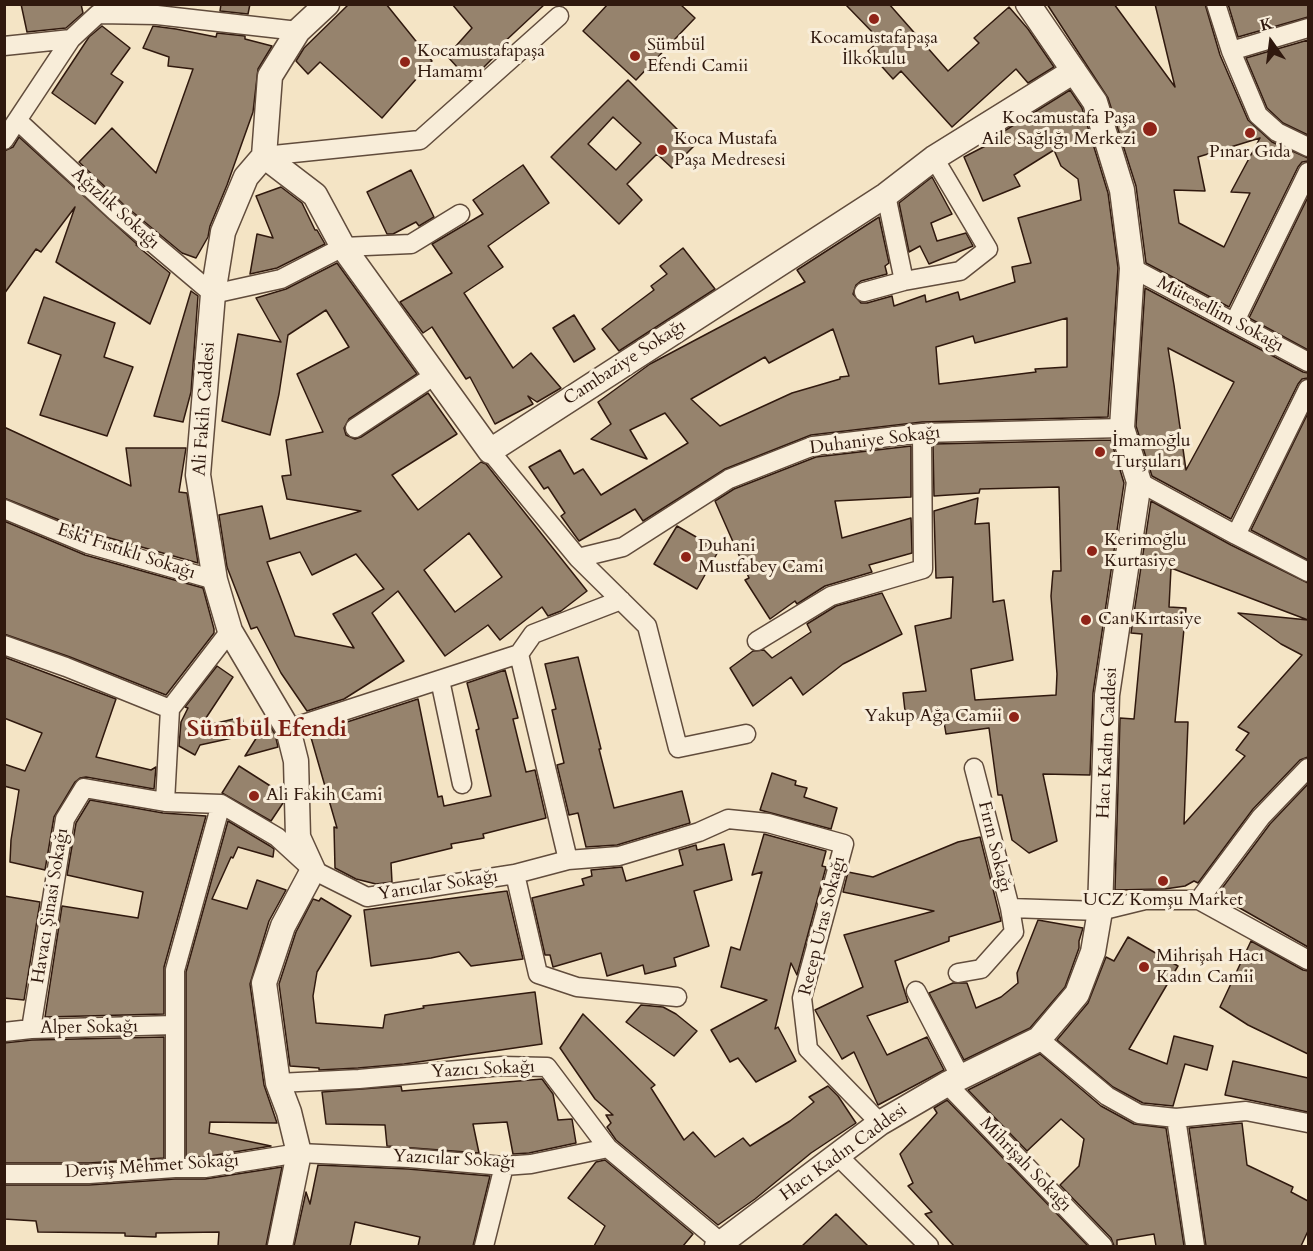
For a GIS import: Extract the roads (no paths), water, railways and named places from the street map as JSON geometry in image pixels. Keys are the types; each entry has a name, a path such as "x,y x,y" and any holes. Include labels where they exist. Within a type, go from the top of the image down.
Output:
{"street":[{"path":"264,156 270,76 297,31 327,4"},
{"name":"Hacı Kadın Caddesi","path":"721,1245 880,1123 954,1081 1039,1039 1077,994 1093,952 1100,911 1107,695 1139,482 1122,428 1132,268 1122,190 1095,102 1028,4"},
{"path":"1216,4 1231,51 1258,115 1277,132 1308,147"},
{"path":"4,140 71,39 96,9 157,10 297,31"},
{"path":"264,156 420,140 559,16"},
{"path":"1231,51 1308,28"},
{"path":"4,46 71,39"},
{"name":"Cambaziye Sokağı","path":"490,451 886,195 933,158 1074,71"},
{"name":"Ağızlık Sokağı","path":"18,121 116,212 213,294"},
{"path":"264,156 315,195 343,246 490,451 578,558 646,626 678,748 746,734"},
{"name":"Ali Fakih Caddesi","path":"264,156 246,177 223,232 213,294 198,475 215,580 230,631 288,729 297,761 298,837 313,870"},
{"path":"864,292 904,281 960,271 988,249 933,158"},
{"path":"1234,323 1308,172"},
{"path":"886,195 904,281"},
{"path":"213,294 281,279 343,246 411,244 460,214"},
{"name":"Mütesellim Sokağı","path":"1132,268 1308,362"},
{"path":"355,429 435,375"},
{"path":"1236,535 1308,389"},
{"name":"Duhaniye Sokağı","path":"578,558 623,547 729,479 813,446 922,433 1122,428"},
{"path":"757,641 831,596 923,569 922,433"},
{"path":"1139,482 1236,535 1308,570"},
{"name":"Eski Fıstıklı Sokağı","path":"4,509 88,544 215,580"},
{"path":"288,729 519,654 533,634 621,600"},
{"path":"165,802 170,709 230,631"},
{"path":"4,645 170,709"},
{"path":"519,654 568,860"},
{"path":"440,680 462,784"},
{"name":"Fırın Sokağı","path":"974,768 1010,908 1100,911 1145,900 1199,900"},
{"path":"1308,768 1261,817 1199,900 1308,960"},
{"name":"Havacı Şinasi Sokağı","path":"31,1029 65,819 84,788 165,802 221,804 277,837 313,870"},
{"path":"175,1168 175,970 221,804"},
{"name":"Yarıcılar Sokağı","path":"313,870 367,897 514,874 568,860 619,856 699,832 728,819 768,823 844,844"},
{"name":"Recep Uras Sokağı","path":"844,844 802,998 808,1049 880,1123"},
{"path":"280,1246 299,1153 289,1112 278,1083 264,983 284,926 313,870"},
{"path":"514,874 538,974 577,987 677,997"},
{"path":"958,972 981,969 1014,932 1010,908"},
{"name":"Mihrişah Sokağı","path":"916,991 954,1081 1103,1246"},
{"name":"Alper Sokağı","path":"4,1032 31,1029 174,1025"},
{"path":"1039,1039 1107,1096 1139,1114 1176,1118 1246,1111 1308,1123"},
{"name":"Yazıcı Sokağı","path":"278,1083 359,1079 502,1066 547,1067 608,1148 721,1245"},
{"path":"1176,1118 1195,1246"},
{"name":"Yazıcılar Sokağı","path":"299,1153 409,1158 504,1166 531,1164 608,1148"},
{"name":"Derviş Mehmet Sokağı","path":"4,1174 89,1174 205,1168 299,1153"},
{"path":"837,1155 929,1246"},
{"path":"484,1246 504,1166"}],"place":[{"name":"Kocamustafapaşa İlkokulu","path":"874,19"},
{"name":"Sümbül Efendi Camii","path":"635,56"},
{"name":"Kocamustafapaşa Hamamı","path":"405,62"},
{"name":"Kocamustafa Paşa Aile Sağlığı Merkezi","path":"1150,129"},
{"name":"Pınar Gıda","path":"1250,133"},
{"name":"Koca Mustafa Paşa Medresesi","path":"662,150"},
{"name":"İmamoğlu Turşuları","path":"1100,452"},
{"name":"Kerimoğlu Kurtasiye","path":"1092,551"},
{"name":"Duhani Mustfabey Cami","path":"686,557"},
{"name":"Can Kırtasiye","path":"1086,620"},
{"name":"Yakup Ağa Camii","path":"1014,717"},
{"name":"Ali Fakih Cami","path":"254,796"},
{"name":"UCZ Komşu Market","path":"1163,881"},
{"name":"Mihrişah Hacı Kadın Camii","path":"1144,967"}],"district":[{"name":"Sümbül Efendi","path":"267,730"}]}
